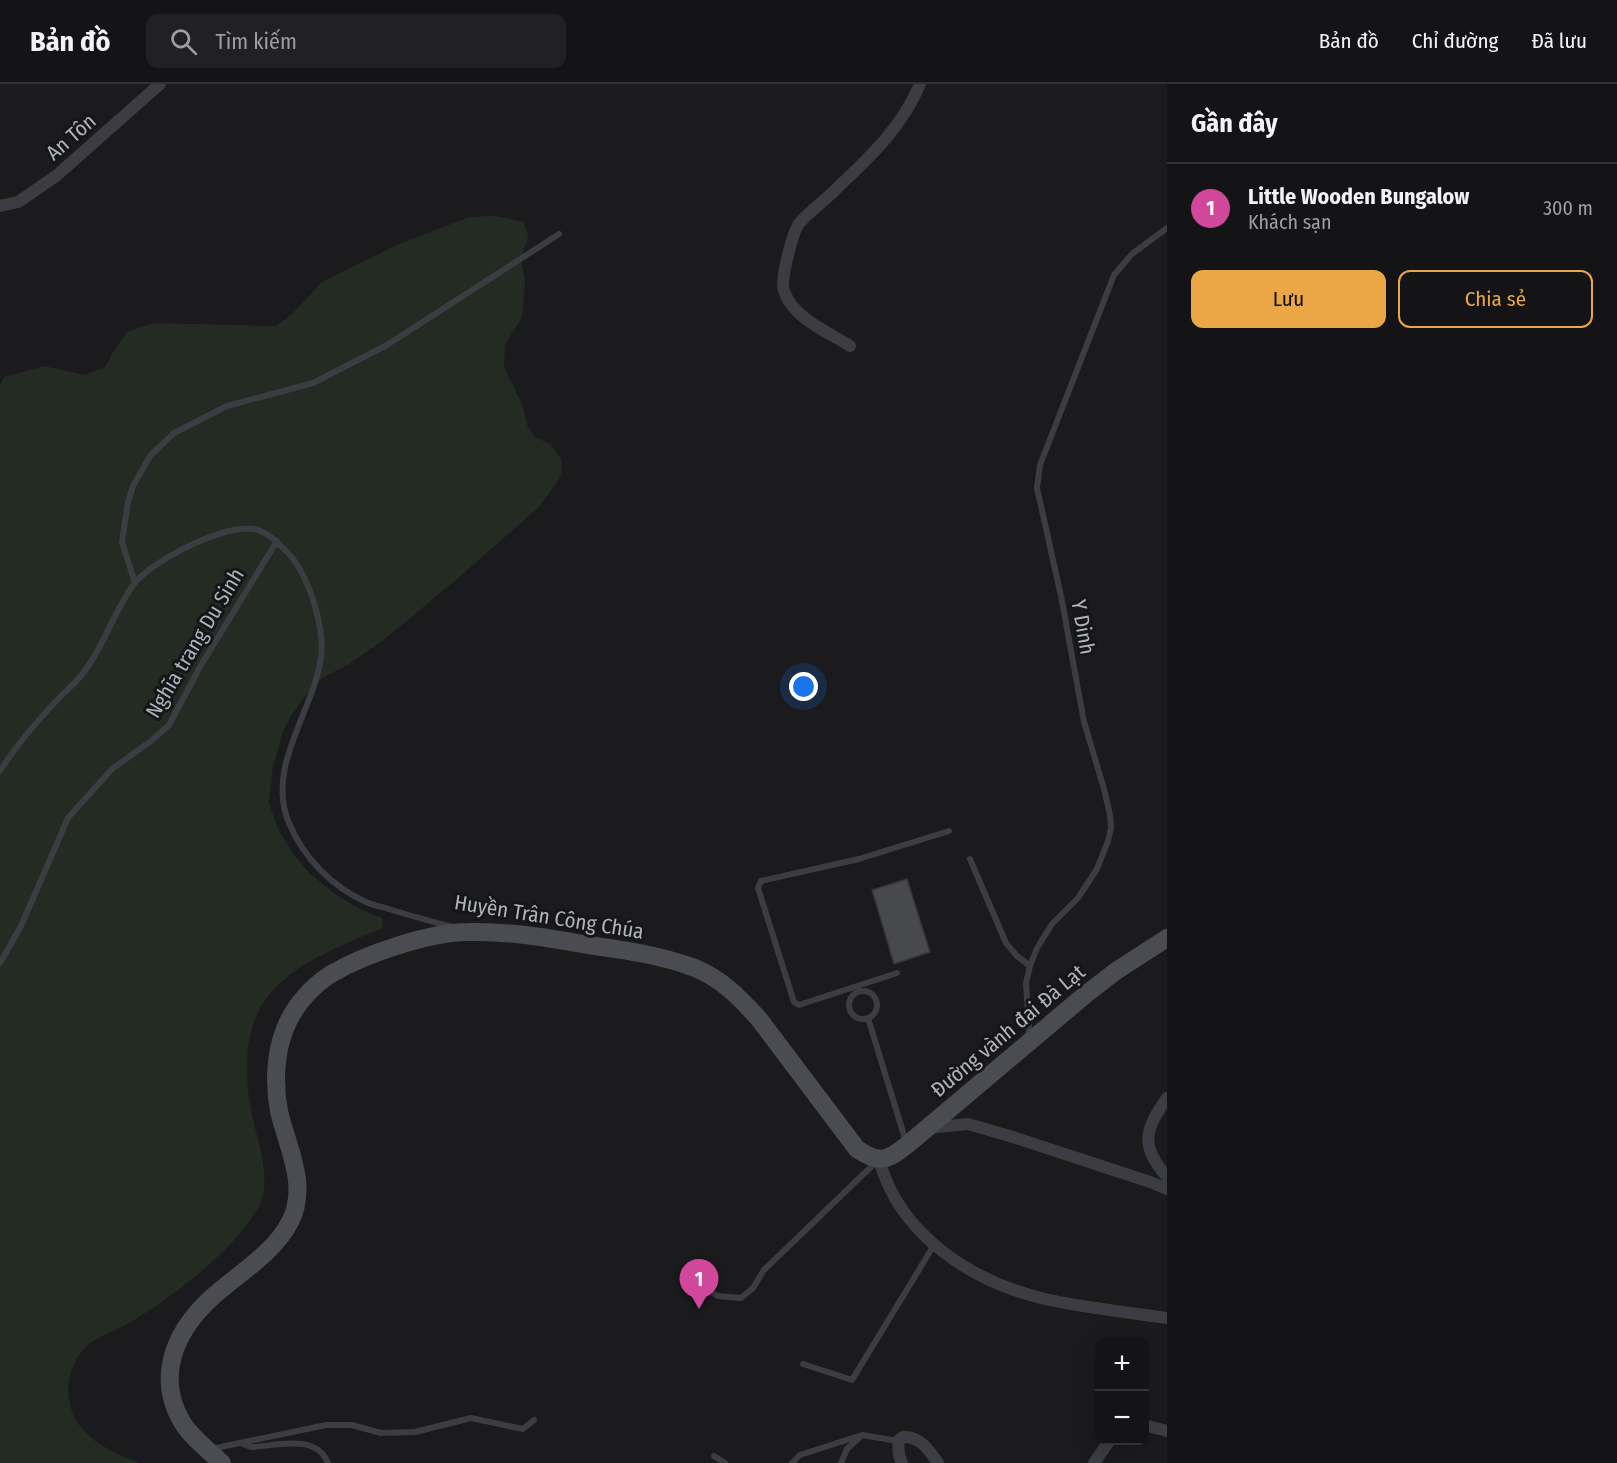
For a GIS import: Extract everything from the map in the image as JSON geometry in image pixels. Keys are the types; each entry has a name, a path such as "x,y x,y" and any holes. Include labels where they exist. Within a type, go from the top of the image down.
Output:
{"main road":[{"name":"Huyền Trân Công Chúa","path":"468,932 539,936 632,951 696,969 728,987 759,1019 857,1149 869,1158 879,1160"},
{"path":"222,1463 207,1450 183,1422 175,1407 168,1379 173,1354 185,1326 209,1301 247,1270 280,1236 290,1221 298,1190 294,1159 279,1110 276,1079 278,1048 285,1027 298,1003 330,975 385,950 419,940 468,932"},
{"name":"Đường vành đai Đà Lạt","path":"879,1160 888,1159 907,1145 1108,977 1167,938"}],"street":[{"name":"An Tôn","path":"0,206 18,202 56,176 160,84"},
{"path":"850,345 795,309 784,291 783,277 786,263 799,224 876,151 898,125 920,84"},
{"path":"1167,1098 1151,1121 1147,1141 1153,1158 1167,1177"},
{"path":"926,1129 968,1124 1140,1178 1167,1190"},
{"path":"879,1160 891,1194 914,1226 934,1245 972,1271 1013,1290 1046,1299 1167,1318"},
{"path":"1149,1426 1167,1431"},
{"path":"902,1463 898,1441 903,1437 911,1436 921,1442 938,1463"},
{"path":"1094,1463 1107,1445"}],"lane":[{"name":"Y Dinh","path":"1027,1043 1029,1030 1026,983 1037,948 1052,924 1078,898 1097,869 1111,828 1104,789 1084,722 1061,596 1037,488 1040,465 1114,275 1132,254 1167,228"},
{"path":"135,583 122,542 128,502 150,456 174,433 227,406 313,383 387,345 559,234"},
{"name":"Huyền Trân Công Chúa","path":"0,771 33,726 80,678 100,648 113,617 135,583 165,558 180,550 237,530 257,530 277,541 296,561 314,604 319,630 321,657 294,734 284,772 283,796 288,821 308,858 336,883 366,902 468,932"},
{"name":"Nghĩa trang Du Sinh","path":"0,963 21,926 68,818 112,769 151,741 169,724 201,665 277,541"},
{"path":"897,973 857,989 799,1005 794,1002 758,888 759,884 761,881 859,859 949,831"},
{"path":"970,859 1006,943 1030,966"},
{"path":"857,989 869,992 875,998 877,1005 874,1013 868,1018 860,1019 853,1015 849,1008 849,1000 857,989"},
{"path":"868,1018 907,1145"},
{"path":"699,1285 718,1296 741,1298 753,1288 764,1270 879,1160"},
{"path":"803,1364 852,1380 934,1245"},
{"path":"207,1450 326,1425 352,1425 381,1434 415,1432 471,1418 523,1429 534,1420"},
{"path":"841,1463 847,1449 862,1435"},
{"path":"792,1463 800,1455 862,1435 898,1441"},
{"path":"242,1444 251,1447 302,1444 314,1446 328,1463"},
{"path":"714,1456 725,1463"}],"shaded area":[{"path":"496,216 524,222 528,237 521,260 525,282 522,317 505,345 504,367 522,404 527,425 535,437 550,444 561,459 562,471 539,507 457,579 385,639 349,664 322,678 292,714 283,731 273,766 269,803 278,829 295,856 310,874 334,893 358,908 382,918 383,928 326,953 299,968 276,987 264,1002 256,1018 250,1036 247,1073 251,1110 264,1166 264,1186 260,1204 251,1220 203,1270 147,1312 89,1344 72,1368 68,1390 69,1401 77,1422 96,1442 139,1463 0,1463 0,386 4,377 44,366 85,375 106,366 127,332 153,323 276,326 292,314 322,282 397,245 469,217"}],"building":[{"path":"907,879 930,952 894,964 872,890"}],"place":[{"name":"Little Wooden Bungalow","path":"699,1309"}]}
